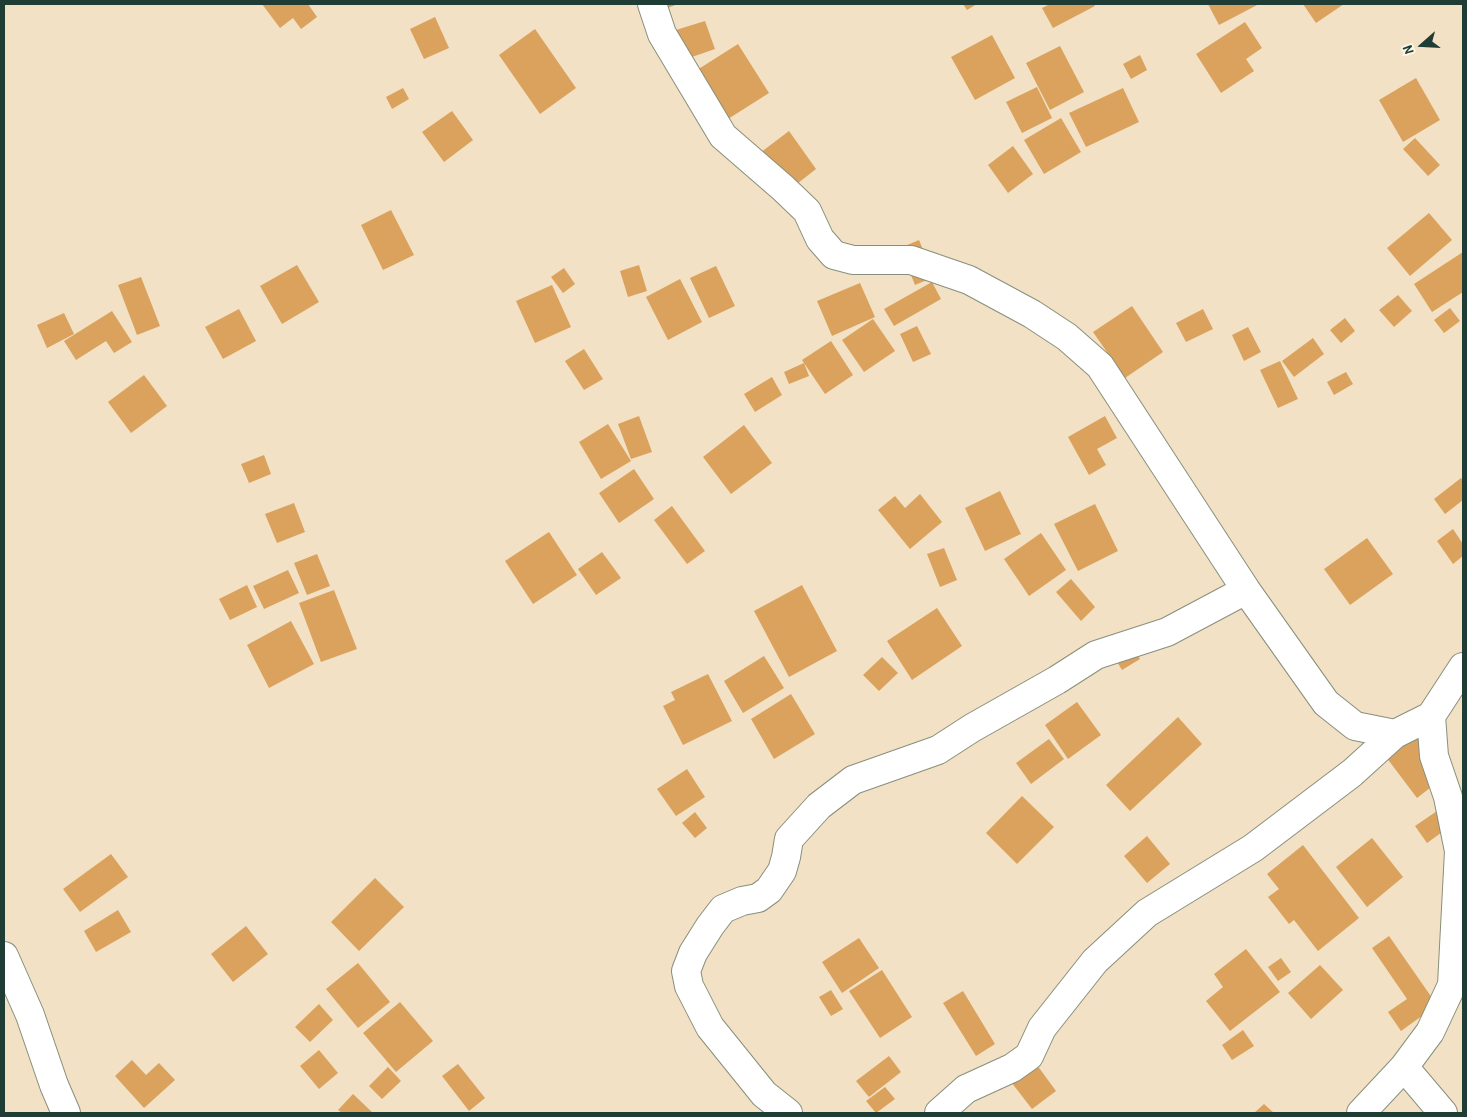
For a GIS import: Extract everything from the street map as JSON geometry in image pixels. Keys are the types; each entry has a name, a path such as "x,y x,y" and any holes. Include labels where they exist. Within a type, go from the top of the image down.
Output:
{"street":[{"path":"652,4 662,34 722,136 807,211 820,239 834,255 853,260 911,260 969,280 1046,324 1067,338 1100,366 1246,590 1326,703 1355,726 1395,734"},
{"path":"788,1113 764,1094 710,1027 689,986 686,971 693,954 723,909 742,901 758,898 769,890 782,871 789,839 818,806 853,780 938,750 1096,655 1168,632 1246,590"},
{"path":"939,1113 966,1089 1012,1068 1029,1056 1042,1028 1095,961 1147,913 1253,848 1352,772 1395,734 1432,716 1463,667"},
{"path":"1361,1113 1404,1067 1430,1032 1452,985 1459,851 1448,797 1434,756 1432,716"},
{"path":"4,956 30,1015 54,1085 66,1113"},
{"path":"1404,1067 1443,1113"}],"building":[{"path":"262,4 308,4 317,17 301,29 293,18 280,28"},
{"path":"651,4 678,4 655,13"},
{"path":"963,4 977,4 967,10"},
{"path":"1050,4 1094,4 1095,6 1053,28 1042,8"},
{"path":"1208,4 1259,4 1219,25"},
{"path":"1303,4 1344,4 1316,23"},
{"path":"435,17 449,48 424,59 410,29"},
{"path":"705,21 715,49 686,59 676,30"},
{"path":"1245,22 1262,48 1246,59 1254,71 1221,93 1196,54"},
{"path":"535,29 576,88 540,114 499,55"},
{"path":"992,35 1015,78 975,100 951,57"},
{"path":"738,44 769,93 728,119 697,70"},
{"path":"1060,46 1084,92 1050,110 1026,63"},
{"path":"1140,55 1147,70 1131,79 1123,64"},
{"path":"1416,78 1440,120 1403,142 1379,100"},
{"path":"1037,87 1052,118 1022,133 1006,102"},
{"path":"403,88 409,99 392,109 386,97"},
{"path":"1123,88 1139,122 1086,147 1069,113"},
{"path":"452,111 473,140 444,162 422,132"},
{"path":"1061,118 1081,152 1044,174 1024,140"},
{"path":"789,131 816,169 784,194 756,156"},
{"path":"1415,138 1440,165 1428,176 1403,149"},
{"path":"1013,146 1033,174 1008,193 988,165"},
{"path":"391,210 414,255 383,270 361,225"},
{"path":"1429,213 1452,240 1410,276 1387,248"},
{"path":"919,240 934,277 915,285 900,248"},
{"path":"1463,252 1463,292 1432,312 1414,284"},
{"path":"297,265 319,302 282,324 260,286"},
{"path":"639,265 647,291 628,297 620,271"},
{"path":"716,266 735,306 709,318 690,278"},
{"path":"564,268 575,284 563,293 551,277"},
{"path":"141,277 160,326 137,335 118,285"},
{"path":"680,279 702,322 668,340 646,297"},
{"path":"932,282 941,299 894,326 884,309"},
{"path":"860,283 875,317 832,336 817,301"},
{"path":"552,285 571,327 535,343 516,301"},
{"path":"1398,295 1412,311 1394,327 1379,310"},
{"path":"1132,306 1163,352 1125,378 1093,332"},
{"path":"1450,308 1460,321 1444,333 1434,320"},
{"path":"239,309 256,341 223,359 205,327"},
{"path":"1203,309 1213,329 1186,342 1176,323"},
{"path":"112,311 132,342 114,353 106,341 76,360 64,341"},
{"path":"64,313 74,334 47,348 37,325"},
{"path":"1345,318 1355,331 1341,343 1330,330"},
{"path":"873,319 895,351 864,372 842,340"},
{"path":"917,326 931,354 913,362 900,334"},
{"path":"1248,327 1261,352 1244,361 1232,335"},
{"path":"1313,338 1324,354 1294,377 1282,361"},
{"path":"831,341 853,375 825,394 802,360"},
{"path":"584,349 603,379 584,390 565,361"},
{"path":"1280,361 1298,399 1278,408 1260,370"},
{"path":"804,363 809,376 789,384 784,372"},
{"path":"1346,372 1353,384 1334,395 1327,382"},
{"path":"144,375 167,406 131,433 108,402"},
{"path":"772,377 782,395 755,412 744,394"},
{"path":"639,416 652,452 631,459 618,424"},
{"path":"1105,416 1117,438 1097,449 1106,465 1089,475 1068,437"},
{"path":"608,424 631,461 601,479 579,442"},
{"path":"744,425 772,463 731,494 703,457"},
{"path":"264,455 271,474 249,483 241,464"},
{"path":"634,469 654,499 619,523 599,493"},
{"path":"1461,478 1463,481 1463,500 1445,514 1434,499"},
{"path":"1000,491 1021,534 985,551 965,508"},
{"path":"920,494 942,522 910,549 878,510 895,496 905,508"},
{"path":"294,503 305,532 277,543 265,514"},
{"path":"1095,504 1118,551 1078,571 1054,524"},
{"path":"672,506 705,551 687,564 654,520"},
{"path":"1453,529 1463,544 1463,556 1453,564 1437,541"},
{"path":"549,532 577,575 533,604 505,561"},
{"path":"1041,533 1066,570 1029,596 1004,559"},
{"path":"1367,538 1393,574 1350,605 1324,569"},
{"path":"944,548 957,580 940,587 927,554"},
{"path":"602,552 621,578 596,595 578,569"},
{"path":"317,554 330,586 307,595 294,563"},
{"path":"288,570 299,593 264,609 253,586"},
{"path":"1071,579 1095,607 1081,621 1056,592"},
{"path":"247,585 257,607 230,620 219,599"},
{"path":"802,585 837,651 789,677 754,611"},
{"path":"334,590 357,649 321,662 299,603"},
{"path":"937,608 962,646 912,680 887,641"},
{"path":"291,621 314,664 269,688 247,645"},
{"path":"1127,639 1140,659 1122,670 1110,650"},
{"path":"764,656 784,688 743,713 724,681"},
{"path":"882,657 898,673 879,691 863,675"},
{"path":"708,674 732,721 683,745 663,706 675,700 671,692"},
{"path":"791,694 815,734 774,759 751,719"},
{"path":"1077,702 1101,735 1068,759 1045,725"},
{"path":"1425,716 1453,770 1417,798 1380,749"},
{"path":"1178,717 1202,744 1130,811 1106,785"},
{"path":"1049,739 1064,759 1031,784 1016,763"},
{"path":"687,769 705,797 676,816 657,789"},
{"path":"1462,794 1463,817 1427,843 1415,826"},
{"path":"1022,796 1054,827 1017,864 986,833"},
{"path":"695,812 707,828 695,838 682,823"},
{"path":"1147,836 1170,864 1147,883 1124,856"},
{"path":"1372,838 1403,877 1367,907 1336,867"},
{"path":"1303,845 1359,918 1318,951 1294,920 1289,924 1268,897 1279,889 1267,874"},
{"path":"111,854 128,877 80,912 63,889"},
{"path":"375,878 404,907 359,951 331,922"},
{"path":"118,910 131,932 96,952 84,931"},
{"path":"246,926 268,954 233,982 211,954"},
{"path":"1389,936 1437,1005 1401,1031 1388,1012 1407,999 1372,948"},
{"path":"859,938 879,968 842,993 822,962"},
{"path":"1246,949 1280,992 1230,1031 1206,1001 1223,987 1214,974"},
{"path":"1281,958 1291,972 1278,981 1268,967"},
{"path":"358,963 390,1002 358,1028 326,989"},
{"path":"1320,965 1343,990 1311,1019 1288,993"},
{"path":"882,970 912,1017 880,1038 849,991"},
{"path":"831,990 843,1009 831,1016 819,997"},
{"path":"963,991 995,1044 976,1056 943,1003"},
{"path":"400,1002 433,1041 396,1072 363,1033"},
{"path":"319,1004 333,1020 310,1042 295,1027"},
{"path":"1243,1030 1254,1046 1232,1060 1222,1045"},
{"path":"319,1050 338,1073 319,1089 300,1066"},
{"path":"1026,1050 1056,1091 1032,1109 1001,1069"},
{"path":"889,1056 901,1072 869,1097 856,1081"},
{"path":"132,1060 146,1075 159,1063 175,1080 144,1108 115,1076"},
{"path":"458,1064 485,1098 469,1111 442,1076"},
{"path":"388,1067 401,1081 382,1099 369,1086"},
{"path":"885,1087 895,1099 876,1113 866,1101"},
{"path":"353,1094 373,1113 342,1113 338,1110"},
{"path":"1264,1104 1274,1113 1254,1113"}]}
